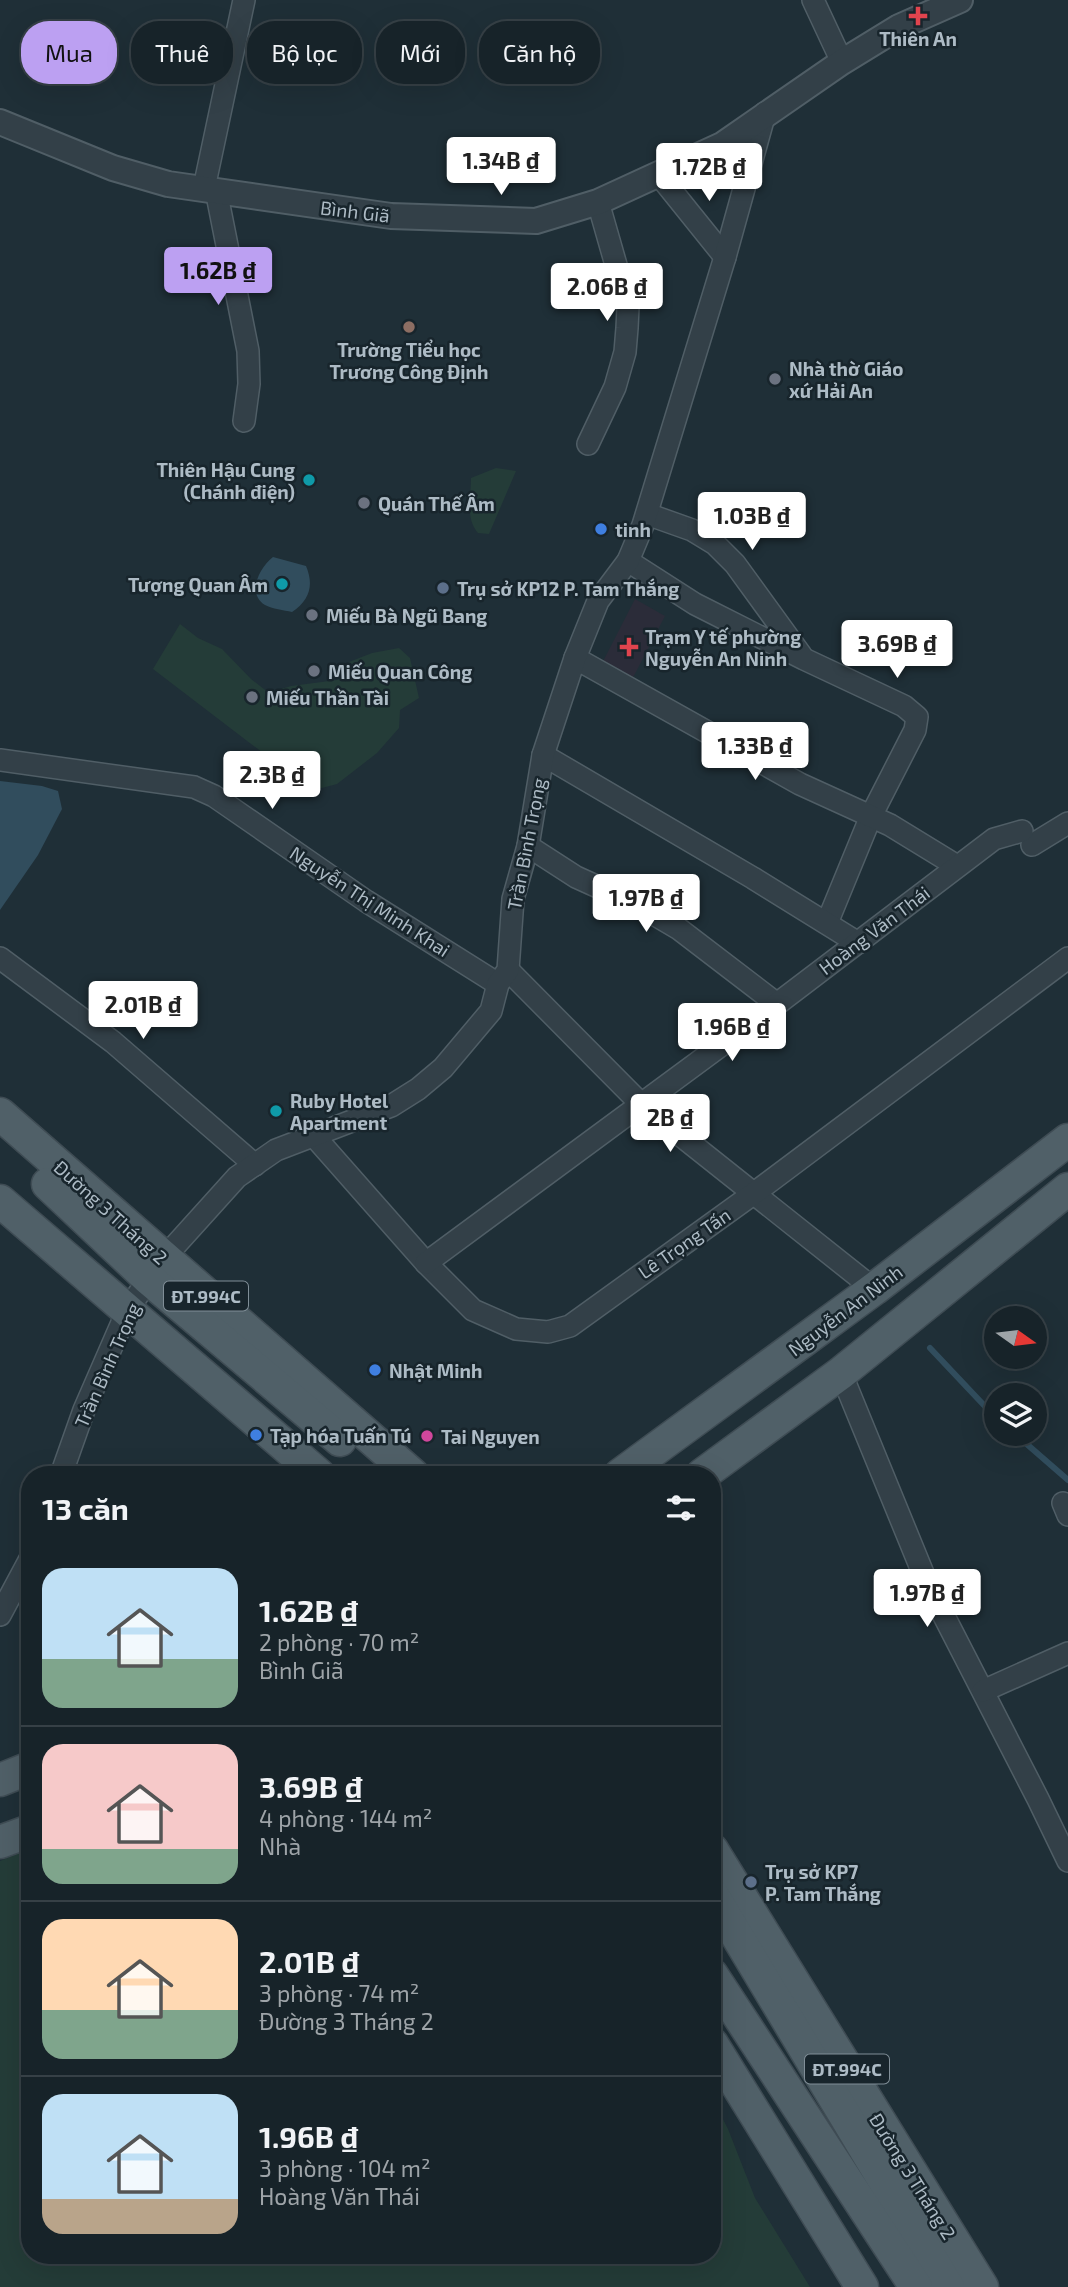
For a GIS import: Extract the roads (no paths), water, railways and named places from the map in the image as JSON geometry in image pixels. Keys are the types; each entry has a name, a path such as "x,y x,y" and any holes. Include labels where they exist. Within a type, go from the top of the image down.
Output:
{"main road":[{"name":"Đường 3 Tháng 2","path":"0,1114 156,1269 372,1466"},
{"name":"Nguyễn An Ninh","path":"632,1466 874,1289 1068,1140"},
{"name":"Đường 3 Tháng 2","path":"0,1141 402,1466"},
{"path":"714,1466 841,1373 1068,1189"},
{"name":"ĐT.994C","path":"0,1201 285,1466"},
{"name":"ĐT.994C","path":"0,1224 124,1317 308,1466"},
{"path":"0,1780 21,1772"},
{"path":"0,1842 21,1834"},
{"name":"Đường 3 Tháng 2","path":"721,1865 982,2287"},
{"name":"Đường 3 Tháng 2","path":"721,1909 948,2287"},
{"name":"ĐT.994C","path":"721,1989 916,2287"},
{"path":"721,2059 862,2287"}],"street":[{"path":"244,0 210,189 248,351 244,421"},
{"path":"813,0 842,62"},
{"name":"Bình Giã","path":"0,122 113,168 168,184 391,216 536,221 598,202 722,145 765,113 899,27 960,0"},
{"name":"Trần Bình Trọng","path":"64,1466 84,1410 124,1317 156,1269 237,1177 276,1150 391,1106 418,1089 443,1068 491,1011 503,977 513,899 528,846 542,755 575,658 598,601 628,561 647,514 725,257 765,113"},
{"path":"659,175 725,257"},
{"path":"588,444 615,387 625,352 628,307 598,202"},
{"path":"647,514 692,530 715,544 735,564 804,659"},
{"path":"628,561 695,604 904,706 917,717 915,730 871,816 827,923"},
{"path":"575,658 800,784 890,825 957,866"},
{"path":"542,755 858,943"},
{"name":"Nguyễn Thị Minh Khai","path":"0,760 194,787 214,796 366,901 503,977 640,1103 874,1289"},
{"name":"Hoàng Văn Thái","path":"426,1263 777,1004 994,839 1027,838 1068,823"},
{"path":"528,846 576,877 640,906 679,929 777,1004"},
{"path":"0,958 113,1042 254,1164"},
{"name":"Lê Trọng Tấn","path":"314,1136 426,1263 473,1310 516,1329 548,1332 570,1326 753,1194 1068,958"},
{"path":"841,1373 927,1583 1068,1861"},
{"path":"0,1615 21,1576"},
{"path":"983,1691 1068,1653"}],"waterway":[{"path":"930,1348 984,1405"},
{"path":"1029,1446 1068,1480"}],"place":[{"name":"Thiên An","path":"918,16"},
{"name":"Trường Tiểu học Trương Công Định","path":"409,327"},
{"name":"Nhà thờ Giáo xứ Hải An","path":"775,379"},
{"name":"Thiên Hậu Cung (Chánh điện)","path":"309,480"},
{"name":"Quán Thế Âm","path":"364,503"},
{"name":"tinh","path":"601,529"},
{"name":"Tượng Quan Âm","path":"282,584"},
{"name":"Trụ sở KP12 P. Tam Thắng","path":"443,588"},
{"name":"Miếu Bà Ngũ Bang","path":"312,615"},
{"name":"Trạm Y tế phường Nguyễn An Ninh","path":"629,647"},
{"name":"Miếu Quan Công","path":"314,671"},
{"name":"Miếu Thần Tài","path":"252,697"},
{"name":"Ruby Hotel Apartment","path":"276,1111"},
{"name":"Nhật Minh","path":"375,1370"},
{"name":"Tạp hóa Tuấn Tú","path":"256,1435"},
{"name":"Tai Nguyen","path":"427,1436"},
{"name":"Trụ sở KP7 P. Tam Thắng","path":"751,1882"}]}
